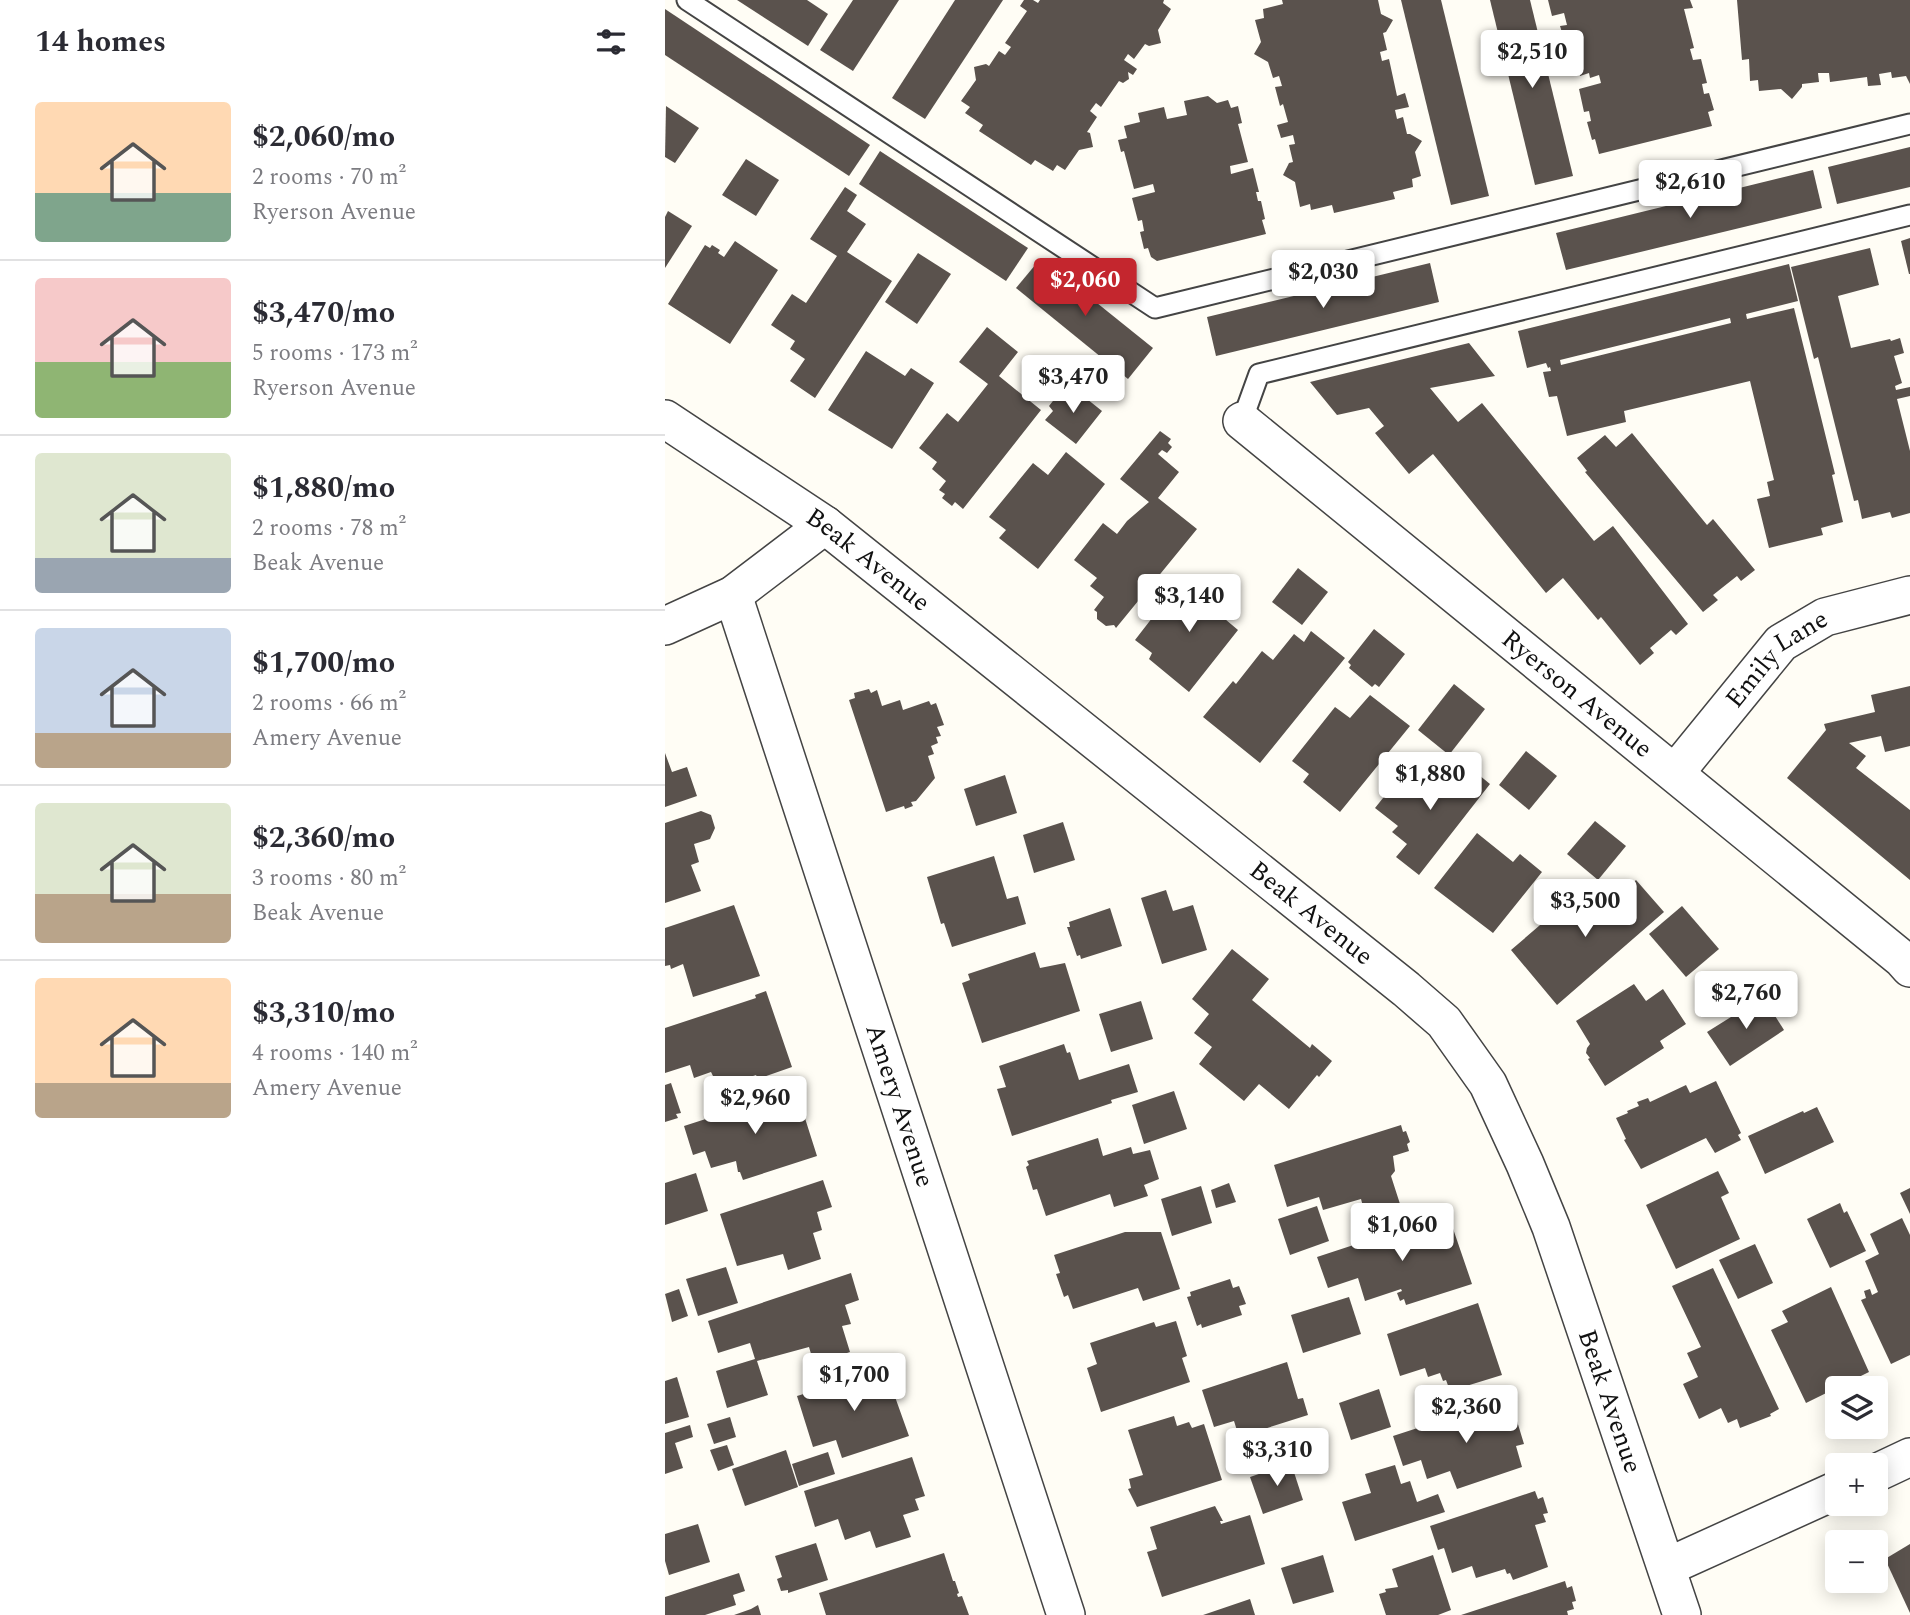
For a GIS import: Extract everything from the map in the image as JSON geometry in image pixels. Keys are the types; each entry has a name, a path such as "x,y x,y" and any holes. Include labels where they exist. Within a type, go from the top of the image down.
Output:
{"street":[{"name":"Beak Avenue","path":"665,419 825,525 1444,1022 1488,1084 1551,1227 1682,1615"},
{"name":"Ryerson Avenue","path":"1242,421 1910,968"},
{"path":"665,626 733,595 825,525"},
{"name":"Amery Avenue","path":"733,595 1066,1615"},
{"name":"Emily Lane","path":"1675,773 1781,643 1825,617 1910,595"},
{"path":"1888,1467 1910,1457"},
{"path":"1667,1567 1825,1495"}],"lane":[{"path":"687,0 1155,308 1910,124"},
{"path":"1242,421 1259,374 1910,215"}],"building":[{"path":"737,0 807,0 828,14 808,46"},
{"path":"853,0 899,0 853,71 820,50"},
{"path":"955,0 1003,0 925,119 892,98"},
{"path":"1024,0 1038,3 1040,0 1164,0 1163,3 1171,9 1158,30 1161,43 1149,46 1145,44 1134,59 1128,54 1124,60 1137,69 1133,75 1128,72 1129,79 1123,83 1119,81 1101,107 1096,103 1090,111 1097,117 1087,132 1090,133 1093,147 1079,150 1065,170 1057,165 1053,171 1035,160 1031,165 979,131 983,125 965,113 970,107 961,101 976,80 974,67 986,64 989,66 999,51 1005,55 1011,47 1005,43 1027,11 1020,6"},
{"path":"1282,0 1378,0 1381,14 1393,20 1383,33 1387,50 1380,52 1382,61 1389,59 1397,96 1405,93 1409,107 1395,110 1397,119 1403,117 1407,134 1422,141 1415,152 1421,176 1412,179 1413,187 1393,192 1395,199 1334,213 1332,205 1311,210 1310,204 1300,207 1295,182 1283,175 1289,163 1293,162 1289,145 1295,144 1293,135 1281,138 1277,125 1288,122 1275,87 1282,86 1279,76 1273,78 1268,62 1254,54 1261,42 1255,20 1264,18 1263,9 1283,4"},
{"path":"1401,0 1441,0 1489,196 1451,205"},
{"path":"1490,0 1530,0 1573,176 1535,185"},
{"path":"1548,0 1690,0 1693,8 1684,9 1694,48 1690,49 1693,60 1701,59 1707,83 1702,84 1704,94 1709,93 1714,110 1708,112 1712,126 1599,154 1587,122 1591,121 1589,111 1584,112 1579,89 1601,83 1599,75 1590,78 1589,73 1580,76 1571,37 1564,39 1560,26 1567,25 1564,13 1552,16"},
{"path":"1737,0 1910,0 1910,84 1906,76 1892,78 1891,72 1879,74 1881,85 1868,86 1867,77 1830,82 1829,73 1818,73 1819,82 1802,84 1792,99 1781,89 1759,91 1758,80 1750,81 1749,59 1742,60"},
{"path":"665,9 870,145 849,176 665,55"},
{"path":"1208,96 1217,103 1228,100 1231,108 1238,106 1242,123 1238,124 1248,162 1230,166 1231,174 1253,168 1266,234 1157,261 1151,257 1148,248 1144,249 1140,232 1144,231 1142,220 1138,221 1132,198 1155,192 1153,184 1134,189 1124,151 1121,152 1118,140 1127,138 1124,126 1140,122 1138,113 1164,107 1167,119 1187,115 1184,101"},
{"path":"666,106 699,128 675,163 665,157"},
{"path":"1910,147 1910,187 1837,204 1828,167"},
{"path":"880,151 1028,248 1006,281 859,184"},
{"path":"746,159 779,180 756,216 722,195"},
{"path":"1813,170 1822,208 1566,270 1556,233"},
{"path":"845,187 857,195 847,211 866,224 847,252 892,281 815,398 790,381 805,359 790,349 795,341 771,325 792,294 806,303 837,256 810,239"},
{"path":"668,211 692,226 665,268 665,217"},
{"path":"1910,238 1910,274 1909,274 1901,241"},
{"path":"735,241 778,270 730,344 668,304 705,245 710,248 712,245 720,250 718,253 724,257"},
{"path":"1870,248 1879,285 1838,296 1851,348 1900,338 1904,353 1894,356 1902,383 1895,386 1896,390 1910,387 1910,396 1897,399 1910,451 1910,513 1892,518 1890,512 1862,519 1858,500 1854,501 1818,357 1814,359 1791,267"},
{"path":"918,253 951,274 917,324 885,302"},
{"path":"1041,258 1153,348 1128,379 1016,288"},
{"path":"1430,263 1439,302 1216,356 1207,317"},
{"path":"1789,264 1798,301 1746,314 1747,319 1794,308 1835,474 1832,475 1843,522 1821,528 1823,535 1769,548 1757,499 1770,496 1767,482 1774,480 1750,381 1624,411 1626,422 1567,436 1557,396 1549,397 1543,372 1551,371 1550,367 1548,368 1546,363 1527,368 1518,331","holes":["1730,318 1731,323 1561,365 1560,360"]},
{"path":"987,327 1018,352 999,376 1041,410 963,509 955,502 952,506 942,498 945,494 939,490 946,481 932,469 937,462 919,448 947,413 958,422 988,384 959,362"},
{"path":"1469,343 1495,376 1430,388 1458,422 1482,403 1594,541 1613,526 1688,624 1676,635 1671,630 1650,648 1654,653 1640,665 1601,617 1598,620 1563,578 1546,593 1433,454 1409,474 1375,433 1384,426 1369,408 1337,415 1310,382"},
{"path":"866,351 905,376 911,368 934,383 892,449 828,410"},
{"path":"1072,387 1102,411 1076,444 1045,420 1053,411 1049,406 1060,392 1065,395"},
{"path":"1160,431 1171,439 1168,443 1172,447 1167,453 1162,450 1158,454 1179,472 1158,498 1197,529 1116,628 1114,625 1106,626 1097,619 1097,612 1094,610 1104,597 1090,586 1097,578 1074,560 1103,523 1117,534 1127,521 1149,502 1120,479"},
{"path":"1632,433 1707,525 1713,519 1755,570 1741,581 1737,576 1713,595 1718,600 1703,612 1585,472 1587,471 1577,458 1605,435 1616,447"},
{"path":"1066,452 1105,484 1038,569 999,538 1006,530 989,517 1033,463 1048,475"},
{"path":"1298,568 1328,592 1302,625 1272,602"},
{"path":"1209,577 1234,596 1219,614 1238,630 1189,692 1149,659 1152,653 1135,640 1173,591 1188,603"},
{"path":"1374,629 1405,654 1379,687 1375,684 1372,687 1349,668 1351,665 1348,662"},
{"path":"1311,631 1345,658 1260,763 1203,717 1233,681 1236,684 1262,651 1273,660 1294,634 1304,642"},
{"path":"1454,684 1485,709 1449,755 1418,730"},
{"path":"1910,686 1910,746 1885,752 1881,736 1849,743 1866,756 1856,768 1910,810 1910,880 1787,778 1826,730 1824,724 1875,712 1871,695"},
{"path":"869,689 871,693 877,690 882,706 900,700 903,710 929,701 931,705 936,703 944,725 937,727 941,736 936,737 938,743 931,746 934,754 928,756 935,778 916,801 911,802 913,806 905,809 904,806 886,812 849,700 855,698 854,693"},
{"path":"1370,695 1410,726 1340,812 1303,782 1309,774 1292,761 1335,707 1350,718"},
{"path":"1526,751 1557,776 1529,810 1499,785"},
{"path":"665,753 672,772 687,767 697,796 665,807"},
{"path":"1435,763 1457,780 1468,766 1490,784 1419,875 1396,857 1407,844 1392,832 1398,826 1375,808 1399,778 1413,790"},
{"path":"1005,775 1017,813 976,826 964,789"},
{"path":"701,811 711,815 715,828 710,839 694,844 699,862 691,865 701,891 665,903 665,823"},
{"path":"1595,821 1626,846 1598,880 1567,854"},
{"path":"1063,822 1075,860 1034,873 1023,835"},
{"path":"1477,833 1513,862 1520,854 1542,872 1493,933 1434,888"},
{"path":"994,856 1007,899 1018,896 1026,924 952,947 944,923 941,924 927,877"},
{"path":"1636,880 1664,912 1557,1005 1511,950 1560,908 1569,918 1610,883 1620,895"},
{"path":"1166,890 1173,911 1193,905 1207,950 1162,964 1141,898"},
{"path":"734,905 760,976 693,997 683,964 671,969 670,965 665,966 665,928"},
{"path":"1682,906 1719,949 1686,977 1649,934"},
{"path":"1110,908 1122,946 1081,959 1080,955 1077,956 1067,927 1070,927 1069,922"},
{"path":"1232,949 1269,979 1252,1000 1310,1048 1312,1044 1332,1061 1289,1109 1259,1084 1244,1101 1199,1064 1212,1047 1194,1033 1209,1014 1192,999"},
{"path":"1035,952 1040,968 1065,963 1080,1011 982,1043 962,983 970,980 968,974"},
{"path":"1634,984 1646,1001 1663,989 1686,1024 1660,1041 1664,1048 1605,1086 1588,1059 1590,1058 1586,1053 1590,1044 1576,1021"},
{"path":"766,991 792,1067 758,1079 756,1075 724,1086 716,1082 711,1072 694,1078 690,1065 665,1073 665,1028 756,998 755,995"},
{"path":"1763,997 1784,1030 1730,1066 1707,1032"},
{"path":"1141,1001 1153,1039 1111,1052 1099,1014"},
{"path":"1064,1044 1067,1053 1070,1052 1079,1080 1129,1064 1138,1092 1012,1136 997,1089 1006,1087 999,1066"},
{"path":"1716,1081 1741,1133 1738,1135 1741,1140 1715,1153 1706,1138 1641,1169 1624,1140 1626,1139 1616,1118 1639,1106 1637,1102 1648,1098 1650,1102 1686,1085 1690,1093"},
{"path":"671,1083 681,1113 676,1114 678,1118 665,1122 665,1085"},
{"path":"796,1090 817,1156 743,1180 736,1161 711,1168 705,1151 693,1155 684,1126"},
{"path":"1174,1091 1187,1129 1144,1144 1132,1105"},
{"path":"1817,1107 1834,1142 1765,1174 1748,1136"},
{"path":"1401,1125 1410,1142 1407,1144 1409,1151 1393,1156 1395,1171 1391,1176 1400,1204 1365,1214 1361,1199 1323,1210 1319,1197 1287,1207 1274,1165"},
{"path":"1098,1138 1103,1156 1131,1147 1133,1154 1150,1150 1159,1179 1144,1185 1148,1196 1114,1207 1110,1194 1046,1216 1037,1189 1033,1190 1026,1167 1029,1165 1027,1161"},
{"path":"1718,1171 1729,1193 1721,1197 1740,1239 1676,1269 1646,1205"},
{"path":"696,1173 708,1211 665,1225 665,1183"},
{"path":"823,1180 832,1207 817,1212 822,1230 813,1233 821,1259 788,1270 783,1254 737,1266 720,1214"},
{"path":"1229,1183 1236,1202 1216,1208 1211,1190"},
{"path":"1201,1186 1212,1223 1172,1236 1161,1199"},
{"path":"1910,1188 1910,1214 1900,1193"},
{"path":"1840,1203 1844,1213 1847,1211 1866,1251 1830,1268 1807,1219"},
{"path":"1317,1206 1329,1241 1290,1255 1278,1219"},
{"path":"1448,1214 1472,1284 1406,1305 1404,1299 1400,1301 1397,1293 1402,1291 1401,1289 1365,1301 1358,1278 1328,1288 1317,1257"},
{"path":"1902,1218 1910,1235 1910,1355 1891,1364 1861,1300 1866,1298 1864,1291 1870,1289 1872,1295 1878,1292 1865,1261 1879,1254 1870,1234"},
{"path":"1125,1232 1161,1232 1180,1289 1143,1301 1138,1288 1073,1309 1068,1295 1064,1297 1056,1274 1060,1273 1054,1255"},
{"path":"1755,1244 1773,1283 1738,1299 1719,1260"},
{"path":"726,1267 738,1303 698,1316 686,1279"},
{"path":"1713,1268 1779,1409 1770,1414 1771,1416 1740,1428 1737,1419 1728,1423 1721,1408 1699,1419 1683,1384 1698,1377 1687,1353 1701,1347 1672,1286"},
{"path":"851,1273 859,1300 845,1305 851,1324 842,1326 850,1352 814,1364 809,1347 757,1361 768,1395 727,1408 716,1371 755,1359 750,1343 718,1353 708,1321"},
{"path":"1230,1279 1233,1288 1239,1286 1246,1304 1239,1306 1242,1315 1202,1328 1201,1324 1197,1326 1187,1297 1191,1296 1190,1292"},
{"path":"1831,1287 1869,1372 1861,1376 1825,1376 1825,1394 1806,1403 1771,1330 1788,1322 1782,1311"},
{"path":"679,1289 688,1316 672,1322 665,1294"},
{"path":"1349,1297 1361,1334 1303,1353 1291,1315"},
{"path":"1478,1303 1502,1375 1450,1391 1440,1373 1428,1377 1425,1368 1400,1376 1387,1334"},
{"path":"1176,1321 1187,1356 1182,1358 1190,1382 1101,1412 1087,1368 1097,1364 1090,1343 1154,1322 1156,1327"},
{"path":"1287,1362 1298,1399 1303,1398 1308,1415 1239,1437 1234,1421 1214,1427 1202,1390"},
{"path":"884,1366 909,1436 842,1458 836,1440 813,1447 797,1396 810,1392 809,1389"},
{"path":"677,1377 689,1417 665,1424 665,1381"},
{"path":"1379,1389 1391,1427 1351,1440 1339,1403"},
{"path":"1510,1398 1524,1444 1516,1446 1522,1467 1457,1489 1450,1471 1427,1479 1421,1460 1403,1466 1393,1436"},
{"path":"1174,1416 1177,1426 1189,1422 1192,1428 1204,1424 1222,1480 1137,1507 1128,1489 1131,1488 1129,1479 1143,1475 1128,1430"},
{"path":"730,1417 736,1437 714,1444 707,1424"},
{"path":"690,1425 693,1437 675,1443 683,1468 665,1474 665,1433"},
{"path":"727,1445 734,1465 718,1471 710,1450"},
{"path":"786,1450 798,1487 745,1506 732,1469"},
{"path":"828,1452 835,1474 799,1486 792,1464"},
{"path":"912,1457 925,1496 915,1499 919,1510 903,1515 911,1537 876,1548 870,1531 845,1540 838,1519 815,1527 804,1491"},
{"path":"1291,1463 1303,1500 1263,1514 1250,1477"},
{"path":"1395,1465 1401,1484 1410,1481 1417,1502 1438,1494 1445,1512 1355,1541 1342,1502 1371,1493 1365,1474"},
{"path":"1535,1491 1538,1499 1543,1497 1548,1513 1543,1514 1546,1522 1535,1525 1548,1567 1513,1580 1505,1569 1476,1578 1472,1566 1452,1573 1444,1548 1438,1550 1430,1526"},
{"path":"1215,1506 1223,1521 1220,1521 1221,1524 1250,1515 1265,1564 1162,1597 1147,1552 1157,1549 1150,1527"},
{"path":"698,1524 710,1562 669,1575 665,1561 665,1534"},
{"path":"816,1543 828,1580 788,1593 788,1590 781,1591 777,1579 782,1577 775,1556"},
{"path":"1910,1544 1910,1613 1888,1565 1888,1557"},
{"path":"944,1553 959,1593 958,1597 962,1596 969,1615 826,1615 819,1593"},
{"path":"1323,1555 1334,1592 1293,1604 1281,1568"},
{"path":"1433,1555 1451,1610 1438,1615 1386,1615 1379,1594 1386,1592 1385,1589 1398,1587 1392,1569"},
{"path":"739,1573 745,1591 733,1595 736,1605 705,1615 665,1615 665,1597"},
{"path":"1565,1581 1567,1588 1572,1586 1576,1601 1572,1602 1574,1609 1567,1611 1568,1615 1461,1615"},
{"path":"1250,1599 1255,1615 1203,1615"},
{"path":"758,1605 761,1615 734,1615 751,1609"}]}
